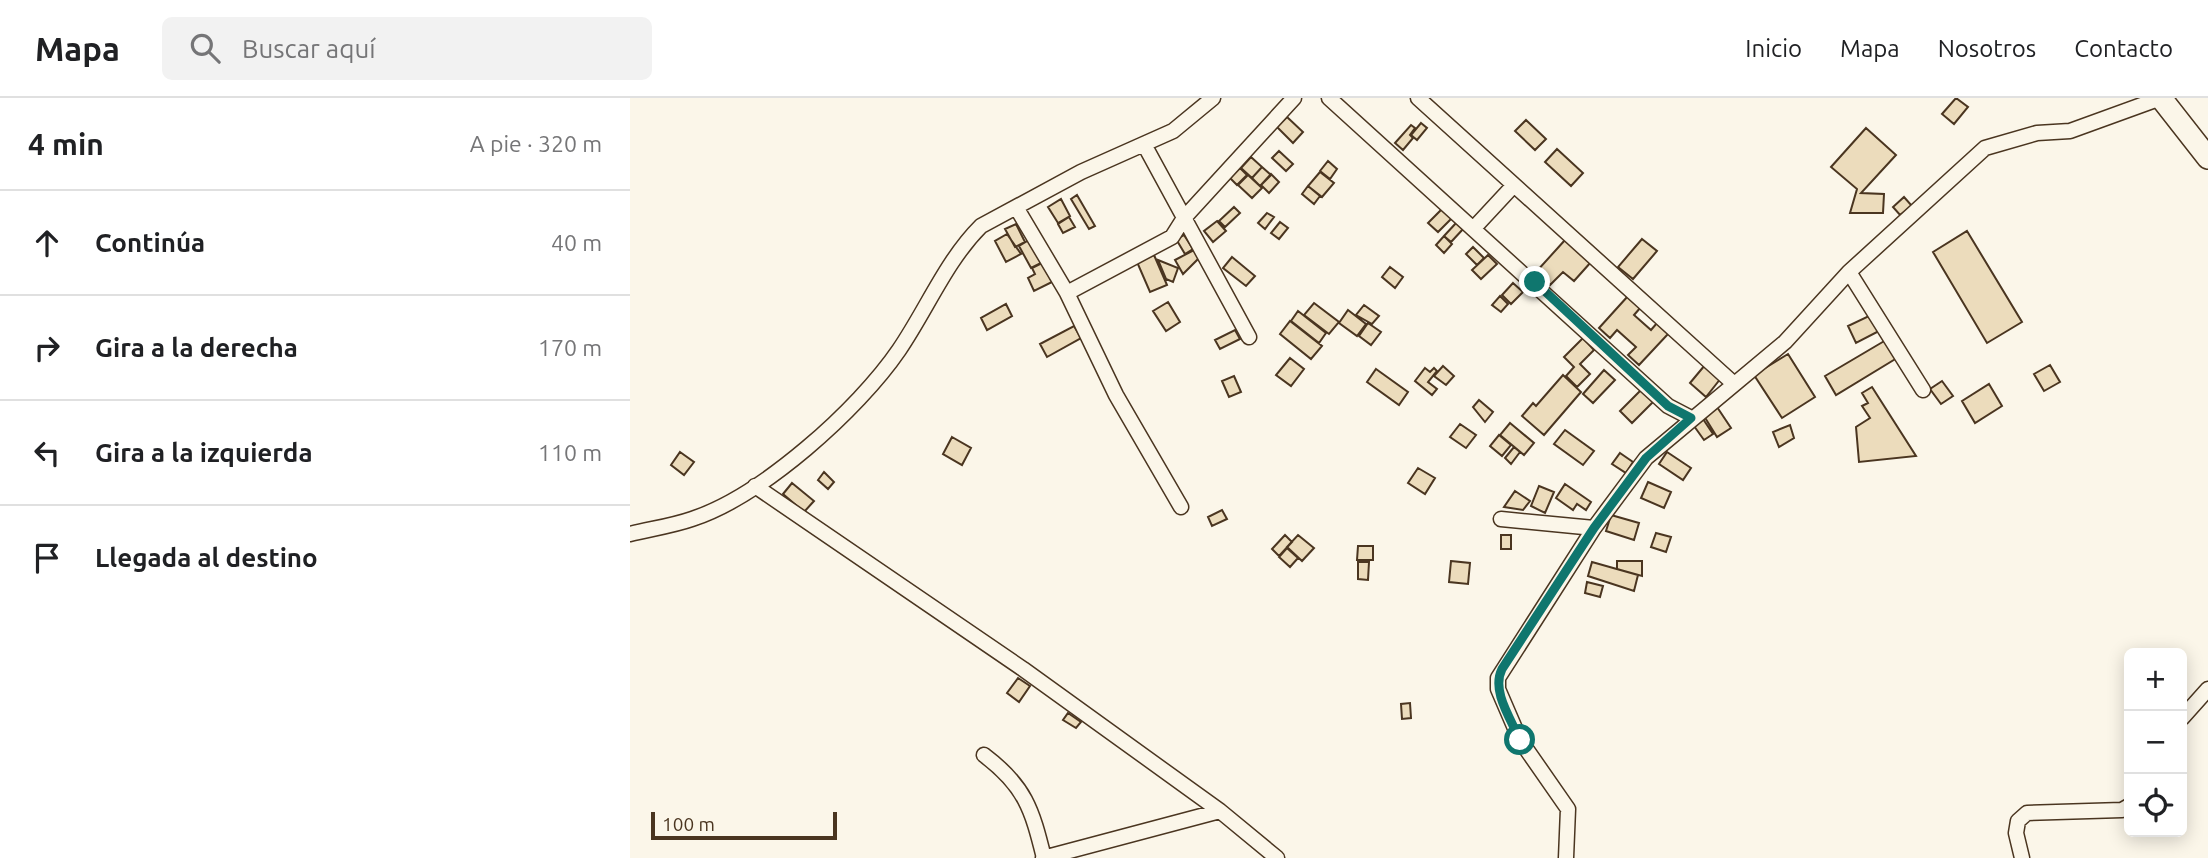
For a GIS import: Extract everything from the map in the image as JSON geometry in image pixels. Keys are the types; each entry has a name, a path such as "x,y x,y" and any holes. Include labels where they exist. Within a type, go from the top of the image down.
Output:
{"highway":[{"path":"2161,98 2208,158"}],"street":[{"path":"630,534 693,519 755,486 830,429 899,351 968,239 981,226 1081,172 1145,146 1173,131 1213,98"},
{"path":"1067,293 1172,237 1184,218 1294,98"},
{"path":"1329,98 1668,406 1691,418"},
{"path":"1418,98 1733,383"},
{"path":"1566,858 1568,809 1520,740 1498,689 1498,678 1594,528 1646,458 1785,342 1849,271 1985,148 2037,133 2070,131 2161,98"},
{"path":"1145,146 1249,337"},
{"path":"1474,228 1514,185"},
{"path":"1016,207 1067,293 1116,395 1181,507"},
{"path":"1849,271 1923,390"},
{"path":"755,486 1023,669 1220,811 1277,858"},
{"path":"1501,519 1594,528"},
{"path":"2187,712 2208,689"},
{"path":"984,755 1015,781 1027,799 1043,858 1220,811"},
{"path":"2022,858 2016,833 2018,821 2027,813 2124,809"}],"building":[{"path":"1956,98 1968,107 1954,124 1942,114"},
{"path":"1287,117 1303,132 1293,143 1277,127"},
{"path":"1526,120 1546,139 1535,150 1515,131"},
{"path":"1421,123 1427,128 1417,140 1411,135"},
{"path":"1411,125 1415,128 1410,135 1413,138 1403,150 1395,143"},
{"path":"1866,128 1896,155 1861,193 1884,194 1883,213 1850,213 1857,189 1831,167"},
{"path":"1557,149 1583,173 1571,186 1545,162"},
{"path":"1279,151 1293,164 1286,171 1272,158"},
{"path":"1251,157 1262,167 1252,178 1241,168"},
{"path":"1328,161 1337,169 1330,179 1320,171"},
{"path":"1262,167 1271,175 1260,186 1252,178"},
{"path":"1240,168 1247,175 1237,185 1230,178"},
{"path":"1320,172 1334,183 1322,197 1308,186"},
{"path":"1271,174 1279,182 1269,193 1261,185"},
{"path":"1248,175 1262,188 1252,198 1238,185"},
{"path":"1308,186 1320,196 1314,204 1302,194"},
{"path":"1077,195 1095,226 1089,229 1071,199"},
{"path":"1904,197 1912,206 1900,215 1893,207"},
{"path":"1061,199 1070,216 1058,223 1048,207"},
{"path":"1234,207 1240,213 1225,227 1219,221"},
{"path":"1443,208 1453,217 1438,232 1428,223"},
{"path":"1267,213 1274,217 1265,229 1258,223"},
{"path":"1069,217 1075,227 1063,233 1058,224"},
{"path":"1217,221 1226,231 1213,242 1204,231"},
{"path":"1280,222 1288,228 1279,239 1271,233"},
{"path":"1457,222 1464,228 1451,242 1444,236"},
{"path":"1016,224 1025,242 1015,247 1005,229"},
{"path":"1967,231 2022,322 1987,343 1933,252"},
{"path":"1007,234 1021,254 1006,262 995,241"},
{"path":"1184,235 1193,249 1185,254 1176,239"},
{"path":"1444,236 1452,244 1444,253 1436,245"},
{"path":"1642,239 1657,251 1633,279 1618,267"},
{"path":"1029,240 1041,263 1031,268 1019,246"},
{"path":"1565,240 1591,262 1574,281 1563,272 1550,285 1536,272"},
{"path":"1473,247 1484,258 1477,265 1466,254"},
{"path":"1194,250 1199,258 1183,274 1175,260"},
{"path":"1154,255 1167,285 1150,292 1137,262"},
{"path":"1488,255 1497,264 1481,279 1472,270"},
{"path":"1232,257 1255,276 1246,286 1223,268"},
{"path":"1158,260 1178,268 1173,282 1166,279"},
{"path":"1042,263 1052,282 1034,291 1028,278 1035,274 1032,268"},
{"path":"1390,267 1403,277 1395,288 1382,277"},
{"path":"1513,283 1523,292 1511,304 1502,295"},
{"path":"1500,296 1508,304 1501,312 1492,305"},
{"path":"1628,296 1641,307 1634,315 1651,330 1657,323 1668,334 1639,365 1628,355 1636,347 1617,330 1610,338 1599,328"},
{"path":"1168,302 1180,322 1166,331 1153,311"},
{"path":"1314,303 1339,322 1329,334 1304,315"},
{"path":"1006,304 1012,316 987,330 981,318"},
{"path":"1364,305 1379,316 1372,324 1356,315"},
{"path":"1348,310 1366,324 1357,336 1339,323"},
{"path":"1298,311 1326,333 1319,343 1291,321"},
{"path":"1871,315 1879,331 1856,343 1848,326"},
{"path":"1290,321 1322,346 1311,359 1280,334"},
{"path":"1368,323 1381,332 1371,345 1359,336"},
{"path":"1074,326 1081,338 1047,357 1040,344"},
{"path":"1235,330 1240,339 1220,349 1215,340"},
{"path":"1583,338 1594,350 1580,364 1590,374 1577,387 1566,376 1574,367 1564,357"},
{"path":"1886,340 1897,358 1836,395 1825,376"},
{"path":"1788,354 1815,397 1782,418 1754,375"},
{"path":"1290,358 1304,369 1291,386 1276,375"},
{"path":"1705,365 1721,378 1706,397 1690,383"},
{"path":"2050,365 2060,382 2044,391 2034,374"},
{"path":"1443,366 1454,376 1446,385 1434,376"},
{"path":"1425,368 1430,372 1434,368 1437,371 1428,382 1437,389 1432,395 1415,381"},
{"path":"1376,369 1408,392 1399,405 1367,382"},
{"path":"1604,370 1615,380 1593,403 1583,394"},
{"path":"1563,375 1581,392 1544,435 1522,416 1533,403 1536,406"},
{"path":"1234,376 1241,392 1229,397 1222,381"},
{"path":"1942,381 1953,396 1941,404 1930,389"},
{"path":"1989,384 2002,406 1975,423 1962,401"},
{"path":"1872,387 1916,456 1859,462 1856,427 1870,418 1862,406 1868,403 1862,393"},
{"path":"1641,390 1653,402 1632,423 1620,411"},
{"path":"1479,400 1493,412 1485,422 1473,407"},
{"path":"1717,407 1731,428 1717,437 1704,416"},
{"path":"1703,419 1713,434 1704,440 1694,426"},
{"path":"1510,423 1534,443 1524,455 1500,435"},
{"path":"1460,424 1476,435 1466,448 1450,437"},
{"path":"1790,425 1794,438 1779,447 1773,432"},
{"path":"1565,430 1594,451 1583,465 1554,444"},
{"path":"1499,435 1511,445 1502,456 1490,446"},
{"path":"952,437 971,448 962,465 943,454"},
{"path":"1514,447 1520,452 1511,464 1505,458"},
{"path":"680,452 694,462 684,475 671,465"},
{"path":"1667,452 1691,468 1683,480 1659,464"},
{"path":"1620,453 1633,462 1626,473 1612,464"},
{"path":"1418,468 1435,478 1425,494 1408,483"},
{"path":"824,472 834,482 828,489 818,480"},
{"path":"1648,482 1671,492 1664,508 1641,498"},
{"path":"792,483 814,501 804,512 783,494"},
{"path":"1565,484 1591,502 1586,510 1577,504 1573,510 1556,498"},
{"path":"1539,486 1554,492 1545,513 1531,506"},
{"path":"1515,491 1530,501 1523,510 1504,507"},
{"path":"1222,510 1227,519 1212,526 1208,517"},
{"path":"1611,515 1639,523 1634,540 1606,531"},
{"path":"1656,533 1671,537 1666,552 1651,547"},
{"path":"1285,535 1292,542 1279,556 1272,549"},
{"path":"1298,535 1314,548 1302,561 1287,547"},
{"path":"1501,535 1511,535 1511,549 1501,549"},
{"path":"1358,546 1373,546 1373,560 1357,560"},
{"path":"1287,548 1298,558 1290,567 1279,557"},
{"path":"1451,561 1470,563 1468,584 1449,582"},
{"path":"1617,561 1642,561 1642,576 1617,569"},
{"path":"1358,562 1369,562 1368,580 1358,579"},
{"path":"1592,562 1638,575 1634,591 1588,576"},
{"path":"1587,582 1603,586 1600,597 1585,593"},
{"path":"1018,678 1030,686 1019,702 1007,693"},
{"path":"1410,703 1411,718 1402,719 1401,704"},
{"path":"1068,713 1081,722 1076,728 1063,720"}],"route":[{"path":"1520,740 1498,689 1498,678 1502,669 1594,528 1646,458 1691,418 1668,406 1535,282"}]}
